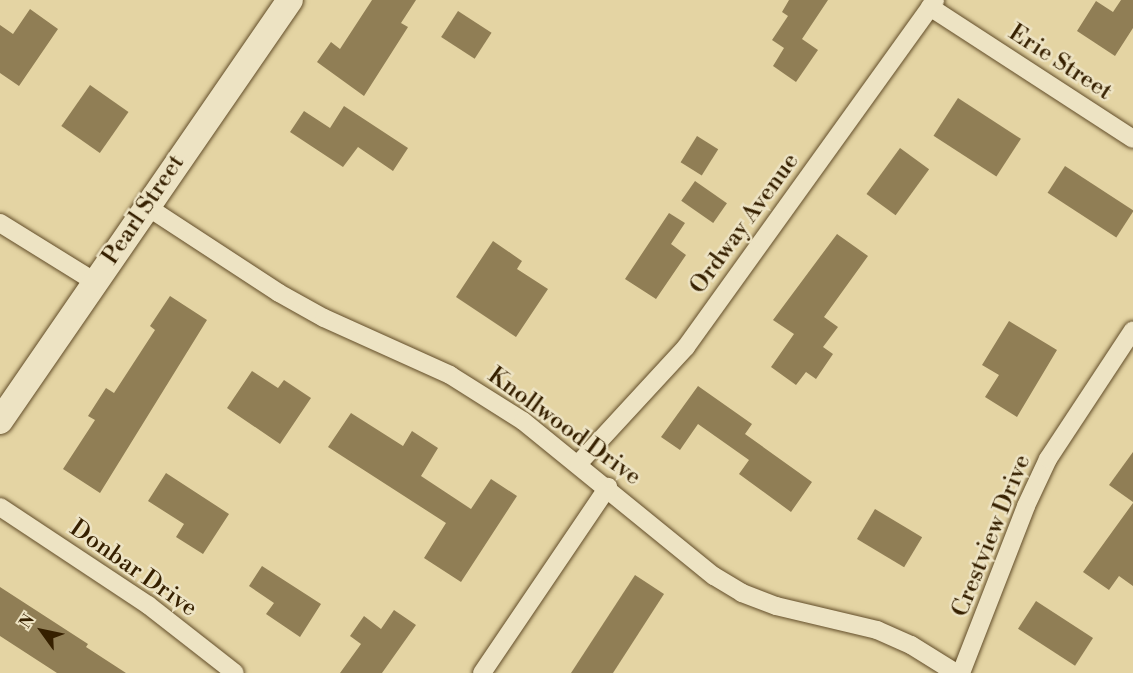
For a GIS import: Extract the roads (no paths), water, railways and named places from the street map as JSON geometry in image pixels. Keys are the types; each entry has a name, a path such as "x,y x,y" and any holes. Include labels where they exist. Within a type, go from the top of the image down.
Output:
{"street":[{"name":"Pearl Street","path":"0,421 290,0"},
{"name":"Erie Street","path":"933,4 1133,140"},
{"name":"Ordway Avenue","path":"579,463 686,347 933,4"},
{"name":"Knollwood Drive","path":"146,206 324,318 450,375 579,463 714,576 742,593 776,606 877,630 911,645 956,673"},
{"path":"0,223 95,282"},
{"name":"Crestview Drive","path":"961,673 1026,506 1048,459 1133,330"},
{"path":"482,673 608,487"},
{"name":"Donbar Drive","path":"0,507 148,604 235,673"}]}
